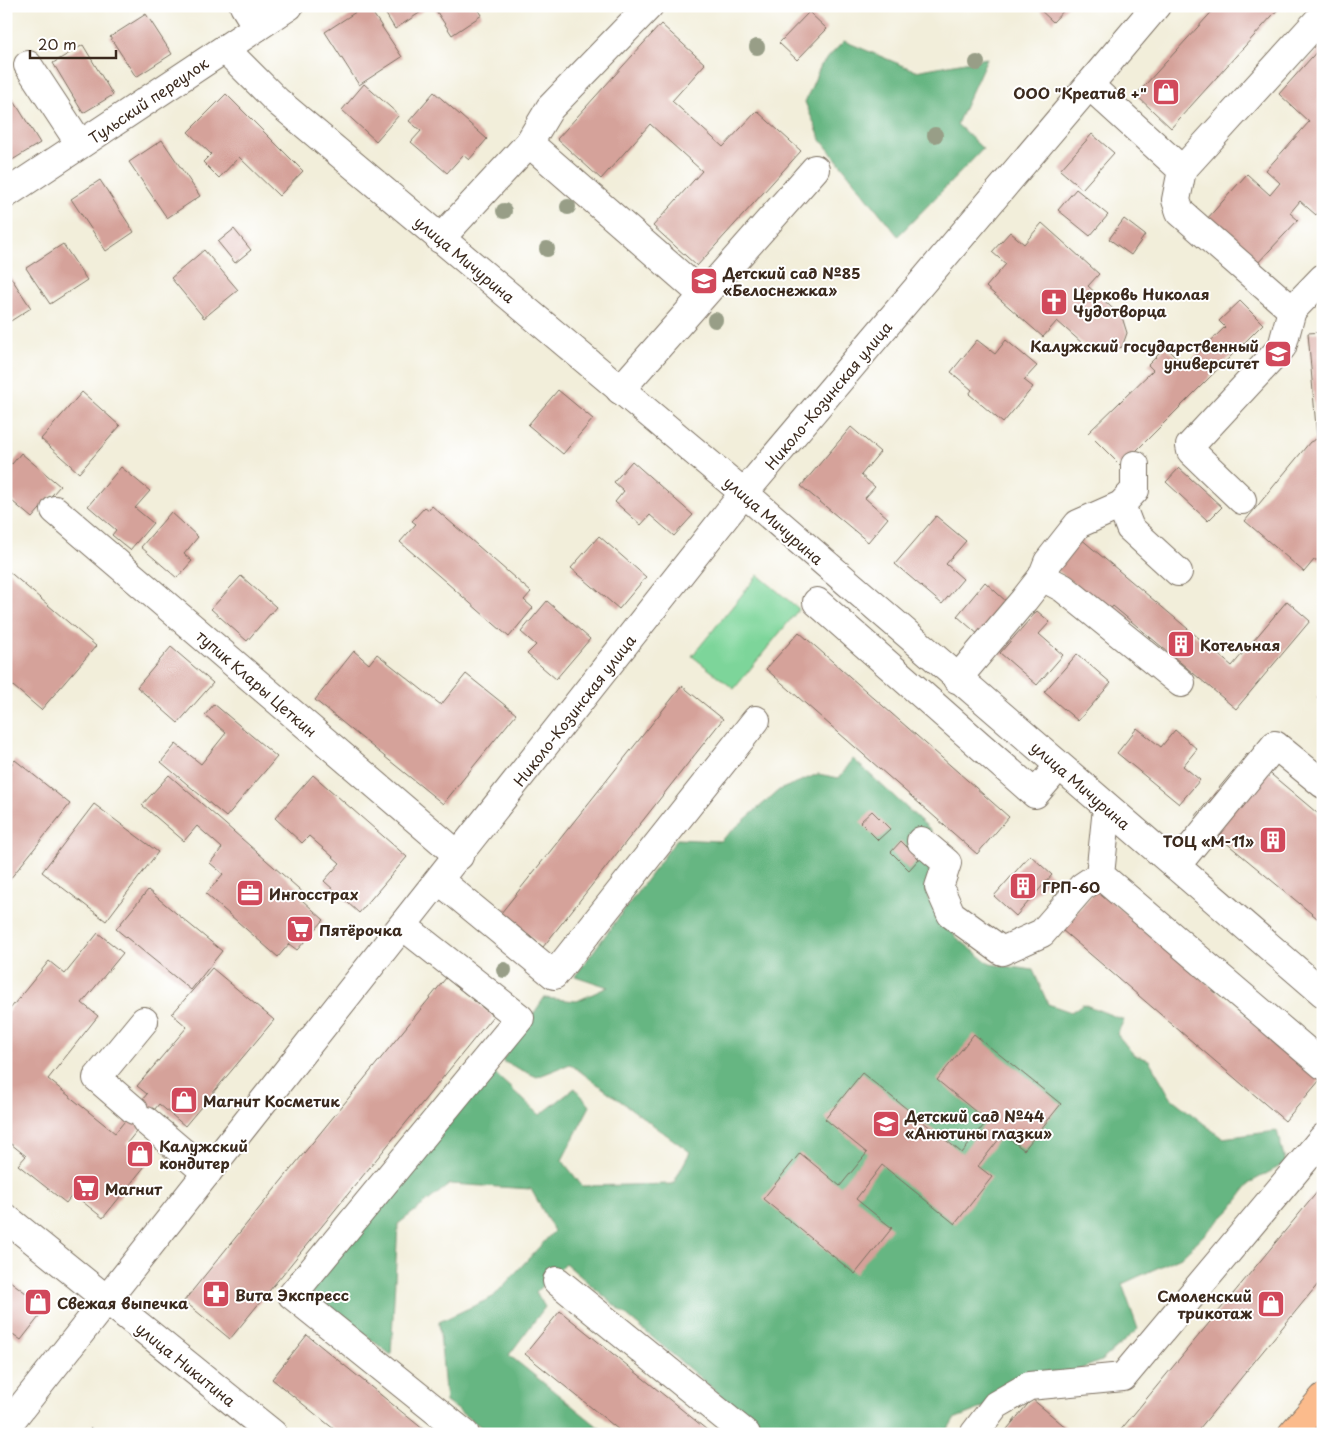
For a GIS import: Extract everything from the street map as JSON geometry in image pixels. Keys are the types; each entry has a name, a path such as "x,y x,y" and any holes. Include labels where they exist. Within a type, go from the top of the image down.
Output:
{"main road":[{"path":"1292,1434 1323,1398"}],"street":[{"name":"Тульский переулок","path":"6,194 224,49 250,17 289,6"},
{"path":"440,238 529,143 550,108 649,6"},
{"name":"Николо-Козинская улица","path":"6,1427 440,881 744,493 1156,6"},
{"path":"1292,310 1180,212 1176,200 1182,170 1323,15"},
{"name":"улица Мичурина","path":"224,49 277,102 744,493 957,679 1323,993"},
{"path":"28,65 80,144"},
{"path":"1089,85 1182,170"},
{"path":"529,143 703,295"},
{"path":"620,390 815,169"},
{"path":"1242,500 1191,451 1190,446 1282,347 1292,310 1323,278"},
{"path":"957,679 1042,577 1048,562 1078,524 1120,505 1135,490 1135,465"},
{"path":"1120,505 1130,528 1178,572"},
{"name":"тупик Клары Цеткин","path":"55,510 459,856"},
{"path":"1042,577 1063,588 1181,683"},
{"path":"817,602 1035,794 1058,766"},
{"path":"440,881 554,975 756,720"},
{"path":"1176,866 1275,745 1323,784"},
{"path":"1100,875 1107,808"},
{"path":"921,841 947,863 939,887 951,914 1002,951 1042,933 1082,887 1100,875"},
{"path":"1100,875 1323,1065"},
{"path":"404,926 520,1018 292,1295 466,1434"},
{"path":"144,1021 98,1078 207,1173"},
{"path":"974,1434 996,1406 1029,1386 1123,1377 1323,1138"},
{"name":"улица Никитина","path":"6,1218 273,1434"},
{"path":"557,1281 746,1434"}],"green space":[{"path":"844,41 916,71 987,58 957,124 983,149 898,236 821,140 805,102 821,65"},
{"path":"758,575 799,609 734,689 692,656"},
{"name":"Детский сад №44 «Анютины глазки»","path":"853,759 931,830 928,899 956,937 990,964 1033,970 1048,1004 1071,1012 1083,1004 1124,1020 1117,1034 1134,1055 1149,1060 1171,1098 1222,1138 1277,1131 1286,1163 1251,1182 1231,1209 1181,1257 1122,1284 1138,1329 1101,1361 954,1419 945,1434 766,1434 565,1263 536,1292 545,1307 509,1355 607,1434 491,1434 446,1402 439,1322 493,1297 554,1231 531,1189 450,1184 398,1224 391,1355 311,1292 491,1070 540,1115 575,1088 590,1106 562,1160 582,1186 673,1184 690,1152 570,1064 537,1077 502,1061 544,998 577,1001 608,987 575,976 677,839 720,841 779,790 818,774 839,778"}],"building":[{"path":"365,6 368,6 402,57 359,85 325,32"},
{"path":"381,6 426,6 427,8 395,29"},
{"path":"433,6 476,6 482,15 452,35"},
{"path":"1036,6 1068,6 1053,22"},
{"path":"1217,6 1281,6 1171,128 1136,95"},
{"path":"809,12 827,29 797,60 779,43"},
{"path":"146,14 172,54 136,77 110,37"},
{"path":"661,24 705,64 672,101 723,147 757,111 801,151 697,266 653,226 702,171 650,124 601,179 557,139"},
{"path":"83,45 113,95 83,113 53,63"},
{"path":"1319,49 1323,52 1323,207 1316,215 1300,201 1290,213 1298,220 1256,265 1206,220 1247,174 1270,195 1280,183 1266,170 1309,122 1279,94"},
{"path":"364,84 399,115 376,141 342,110"},
{"path":"6,88 40,143 9,162 6,157"},
{"path":"434,92 487,139 469,160 463,155 447,173 411,142 421,131 409,121"},
{"path":"226,94 303,171 279,196 239,157 219,178 203,162 211,154 188,132"},
{"path":"1092,134 1114,153 1082,189 1060,170"},
{"path":"162,140 200,196 167,218 129,162"},
{"path":"100,180 134,232 106,251 71,199"},
{"path":"1076,189 1108,215 1090,236 1058,210"},
{"path":"1124,219 1145,235 1131,255 1109,239"},
{"name":"Церковь Николая Чудотворца","path":"1042,223 1099,274 1088,286 1122,317 1127,333 1122,347 1107,352 1091,351 1057,321 1043,337 986,287 1006,264 992,252 1010,232 1024,244"},
{"path":"234,229 251,250 235,263 218,242"},
{"path":"63,244 87,280 50,304 26,268"},
{"path":"204,250 238,290 204,318 171,278"},
{"path":"6,270 31,308 6,324"},
{"path":"1240,301 1263,324 1121,466 1088,433 1153,370 1148,365 1166,347 1185,366 1225,327 1219,321"},
{"path":"1323,332 1323,560 1314,560 1304,572 1245,521 1310,442 1317,439 1308,333"},
{"path":"977,340 995,354 1006,340 1037,366 1024,380 1033,387 1003,423 969,394 972,390 951,372"},
{"path":"558,390 593,419 563,454 528,425"},
{"path":"82,392 120,426 79,473 41,439"},
{"path":"851,427 880,452 861,475 875,487 865,498 888,518 868,542 801,486"},
{"path":"21,453 60,486 32,518 6,496 6,459 12,464"},
{"path":"632,461 693,515 674,536 650,515 641,525 615,502 624,491 614,482"},
{"path":"121,467 150,491 135,508 153,523 130,550 112,535 116,530 88,506"},
{"path":"1179,468 1222,507 1208,521 1166,482"},
{"path":"432,506 531,592 524,600 533,608 509,637 400,542 416,524 412,521 425,507 429,510"},
{"path":"171,512 198,537 184,554 192,561 177,578 141,547"},
{"path":"936,516 966,541 946,564 963,579 942,604 895,564"},
{"path":"599,536 646,577 619,609 571,568"},
{"name":"Котельная","path":"1080,538 1232,666 1287,601 1310,621 1236,709 1113,606 1107,613 1055,568"},
{"path":"6,569 96,646 41,710 6,680"},
{"path":"241,576 276,607 247,641 211,609"},
{"path":"985,582 1008,603 980,636 957,616"},
{"path":"547,601 590,639 556,679 527,654 536,645 521,632"},
{"path":"1037,611 1050,622 1039,634 1063,655 1037,685 1000,653"},
{"path":"799,632 1009,817 977,854 766,669"},
{"path":"171,647 213,683 178,723 137,687"},
{"path":"354,651 369,664 377,654 441,705 466,674 516,714 443,804 315,700"},
{"path":"1077,654 1111,683 1078,721 1044,692"},
{"path":"682,686 723,719 543,947 501,913"},
{"path":"1323,691 1323,703 1317,698"},
{"path":"214,704 277,757 226,817 161,762 176,744 201,764 226,733 205,715"},
{"path":"1137,728 1161,747 1175,730 1197,749 1183,766 1200,780 1179,804 1117,753"},
{"name":"ТОЦ «M-11»","path":"1247,754 1323,818 1323,923 1195,817"},
{"path":"15,760 70,804 6,884 6,771"},
{"path":"169,775 306,895 302,900 324,920 297,950 289,944 278,957 206,894 223,874 210,863 222,848 197,826 184,841 142,805"},
{"path":"313,775 407,857 359,913 324,881 340,863 309,836 302,843 275,818"},
{"path":"94,804 158,852 106,921 42,872"},
{"path":"872,811 890,829 878,840 860,822"},
{"path":"901,841 919,859 909,870 891,852"},
{"name":"ГРП-60","path":"1030,855 1052,875 1016,916 994,896"},
{"path":"1097,889 1320,1080 1285,1121 1062,930"},
{"path":"148,890 222,951 191,990 116,929"},
{"path":"98,933 123,953 82,1003 98,1016 48,1079 115,1133 147,1094 137,1086 187,1027 172,1014 212,968 274,1020 185,1126 159,1104 127,1143 149,1161 103,1218 73,1194 66,1203 18,1165 26,1156 6,1140 6,1014 49,961 65,974"},
{"path":"446,978 493,1016 230,1339 184,1301"},
{"path":"974,1034 1061,1104 1024,1150 1003,1134 978,1166 992,1177 955,1224 882,1165 856,1199 892,1228 855,1274 763,1199 800,1153 840,1186 867,1153 825,1119 862,1073 962,1153 987,1121 937,1080"},
{"path":"1323,1185 1323,1278 1195,1434 1121,1434 1119,1432"},
{"path":"6,1278 46,1308 21,1340 6,1329"},
{"path":"560,1311 712,1434 624,1434 525,1354"},
{"path":"307,1335 429,1434 340,1434 272,1379"},
{"path":"1032,1399 1074,1434 1003,1434"},
{"path":"91,1428 98,1434 87,1434"}],"place":[{"name":"ООО \"Креатив +\"","path":"1166,92"},
{"name":"Детский сад №85 «Белоснежка»","path":"704,281"},
{"name":"Церковь Николая Чудотворца","path":"1054,302"},
{"name":"Калужский государственный университет","path":"1278,354"},
{"name":"Котельная","path":"1181,644"},
{"name":"ТОЦ «M-11»","path":"1273,840"},
{"name":"ГРП-60","path":"1023,886"},
{"name":"Ингосстрах","path":"250,893"},
{"name":"Пятёрочка","path":"300,929"},
{"name":"Магнит Косметик","path":"184,1100"},
{"name":"Детский сад №44 «Анютины глазки»","path":"886,1124"},
{"name":"Калужский кондитер","path":"140,1154"},
{"name":"Магнит","path":"86,1188"},
{"name":"Вита Экспресс","path":"216,1294"},
{"name":"Свежая выпечка","path":"38,1302"},
{"name":"Смоленский трикотаж","path":"1271,1304"}]}
